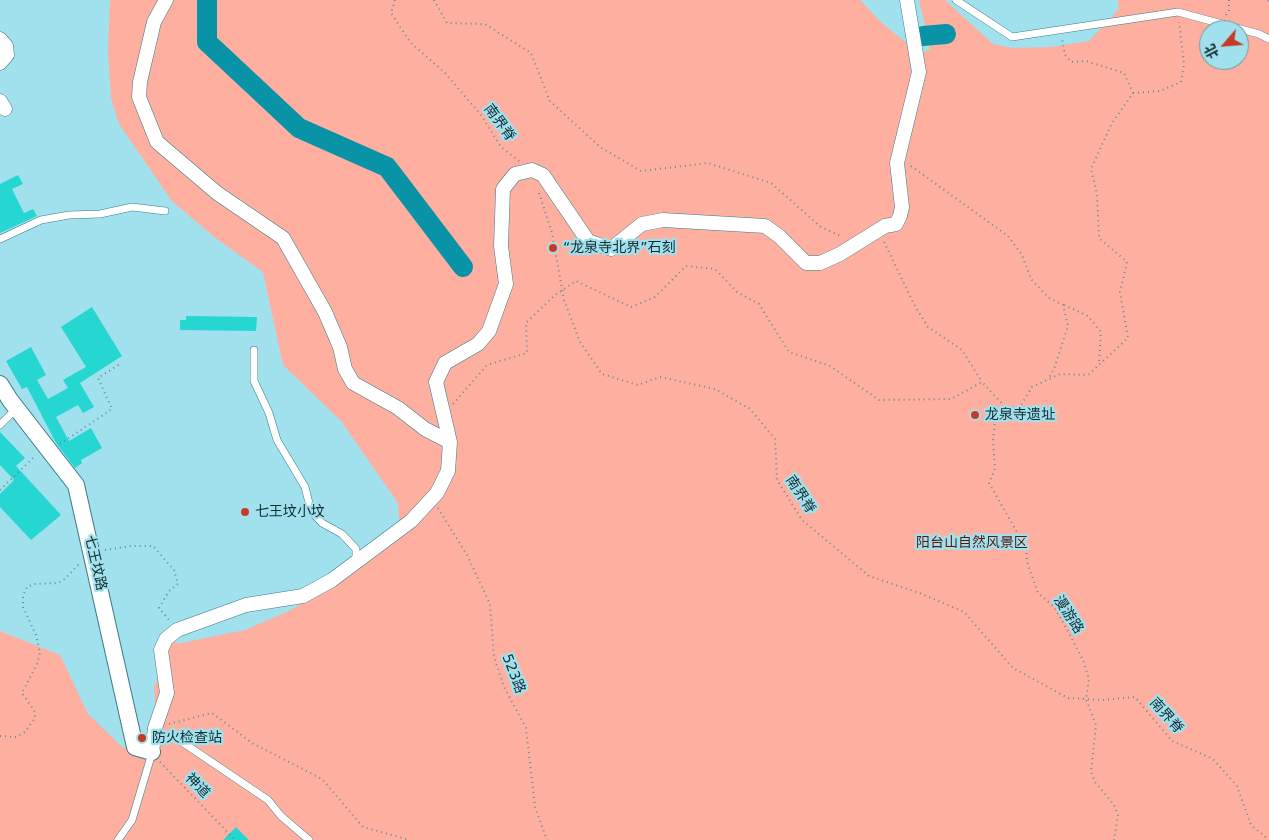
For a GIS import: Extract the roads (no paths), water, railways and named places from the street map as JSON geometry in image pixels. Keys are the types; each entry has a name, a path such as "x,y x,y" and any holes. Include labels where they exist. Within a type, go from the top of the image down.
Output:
{"street":[{"path":"166,0 154,22 140,82 139,97 157,142 217,193 283,238 325,312 340,347 345,369 353,383 398,408 424,429 450,442"},
{"path":"152,748 155,728 167,693 161,650 166,639 176,630 246,605 303,596 332,580 412,521 437,492 448,471 450,442 436,382 445,363 478,344 489,331 506,284 501,246 503,189 515,174 532,170 543,175 588,241 611,249 642,224 663,220 765,226 779,236 806,263 820,263 881,228 896,224 902,207 896,163 919,72 907,0"},
{"path":"0,39 6,46 7,55 0,64"},
{"name":"七王坟路","path":"0,384 14,406 76,485 93,553 134,747 152,748"}],"lane":[{"path":"956,0 1012,37 1178,12 1259,34 1269,39"},
{"path":"0,240 41,220 69,214 100,214 132,207 165,211"},
{"path":"254,350 254,381 269,413 277,440 305,487 311,511 322,524 342,534 356,549 356,562"},
{"path":"0,426 12,413 14,406"},
{"path":"118,840 132,820 152,748 165,737 176,738 268,800 281,816 309,840"}],"waterway":[{"path":"207,0 207,42 299,128 387,167 463,267"},
{"path":"923,36 946,34"}],"place":[{"name":"“龙泉寺北界”石刻","path":"553,248"},
{"name":"龙泉寺遗址","path":"975,415"},
{"name":"七王坟小坟","path":"245,512"},
{"name":"防火检查站","path":"142,738"}],"park label":[{"name":"阳台山自然风景区","path":"972,543"}]}
